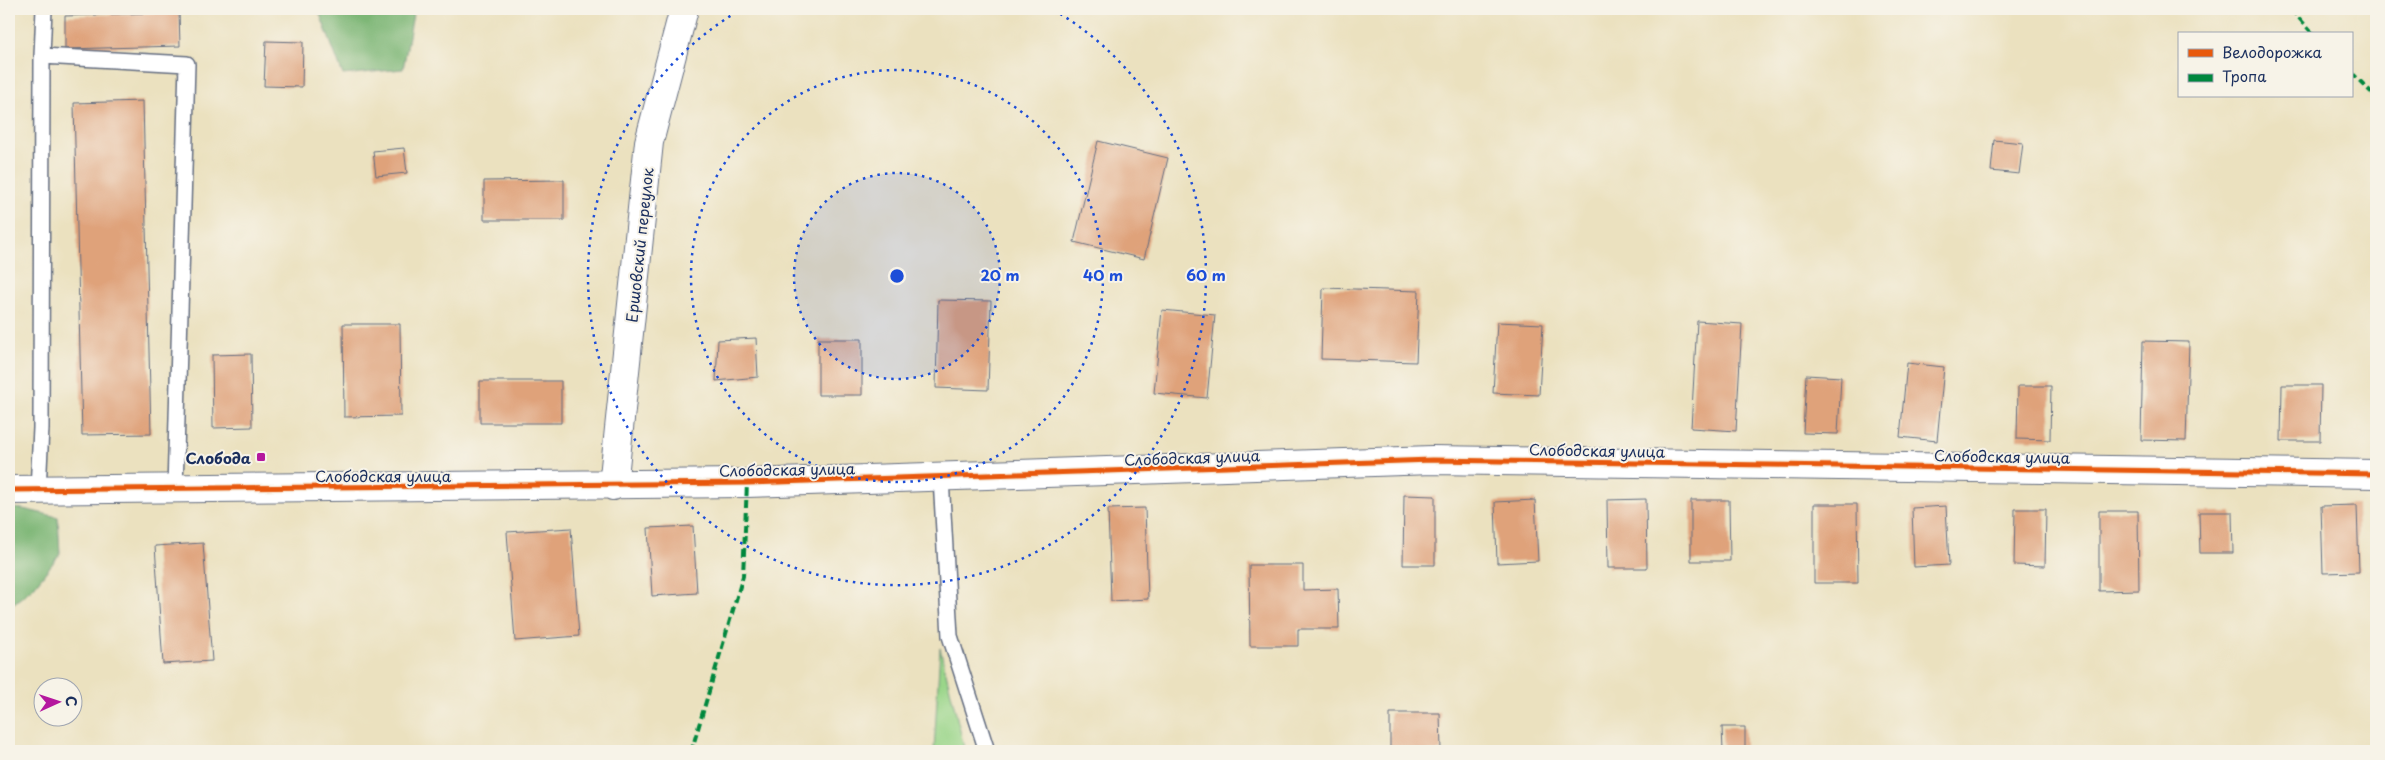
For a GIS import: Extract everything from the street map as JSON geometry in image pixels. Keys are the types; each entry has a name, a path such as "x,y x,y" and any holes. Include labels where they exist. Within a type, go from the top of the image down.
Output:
{"street":[{"name":"Ершовский переулок","path":"613,486 649,142 684,9"},
{"name":"Слободская улица","path":"9,490 613,486 941,478 1432,460 2376,474"}],"lane":[{"path":"38,490 41,428 42,56 44,9"},
{"path":"42,56 187,64 175,489"},
{"path":"941,478 950,636 987,751"}],"green space":[{"path":"318,9 414,9 403,69 343,75"},
{"path":"9,508 23,509 58,517 60,554 33,588 9,607"},
{"path":"940,648 965,751 934,751"}],"building":[{"path":"179,12 180,46 65,49 65,16"},
{"path":"266,41 303,42 302,87 264,86"},
{"path":"143,101 151,434 82,435 74,103"},
{"path":"1994,140 2023,143 2019,174 1991,171"},
{"path":"1098,141 1168,158 1144,259 1074,242"},
{"path":"404,148 407,173 376,176 373,151"},
{"path":"564,180 564,220 484,220 484,181"},
{"path":"1323,288 1419,291 1416,362 1321,359"},
{"path":"938,300 991,301 988,390 936,388"},
{"path":"1162,310 1215,315 1207,398 1154,393"},
{"path":"1697,321 1742,324 1736,431 1691,428"},
{"path":"1497,322 1543,324 1539,395 1493,393"},
{"path":"343,324 400,324 401,416 344,417"},
{"path":"756,338 758,377 716,381 718,340"},
{"path":"818,339 862,339 862,395 818,395"},
{"path":"2143,341 2189,342 2186,441 2141,440"},
{"path":"251,354 252,427 213,428 212,355"},
{"path":"1907,363 1944,367 1937,441 1900,437"},
{"path":"1806,375 1841,377 1838,434 1803,433"},
{"path":"480,381 561,381 561,423 480,423"},
{"path":"2282,385 2321,385 2320,441 2281,441"},
{"path":"2018,386 2051,386 2050,440 2017,439"},
{"path":"1404,495 1435,496 1435,565 1403,565"},
{"path":"1646,499 1647,568 1608,568 1607,500"},
{"path":"1535,500 1538,561 1497,563 1495,502"},
{"path":"1691,500 1729,500 1730,561 1691,561"},
{"path":"1814,504 1857,504 1858,583 1814,583"},
{"path":"2357,505 2359,572 2323,573 2321,506"},
{"path":"1946,506 1949,565 1914,567 1912,508"},
{"path":"1145,508 1148,599 1111,601 1108,509"},
{"path":"2015,509 2046,509 2045,566 2014,565"},
{"path":"2099,511 2138,511 2139,590 2099,591"},
{"path":"2199,512 2232,512 2233,553 2200,553"},
{"path":"693,526 697,593 652,596 648,528"},
{"path":"571,528 579,636 515,641 507,532"},
{"path":"203,543 212,661 163,664 155,546"},
{"path":"1249,565 1303,565 1303,590 1338,589 1339,629 1298,629 1298,646 1250,646"},
{"path":"1390,713 1440,713 1441,751 1390,751"},
{"path":"1722,727 1745,727 1745,751 1723,751"}],"marked path":[{"path":"2291,9 2311,32"},
{"path":"2352,73 2376,97"},
{"path":"689,751 692,749 743,576 747,483"}],"cycle path":[{"path":"9,490 747,483 1432,460 2376,474"}],"place":[{"name":"Слобода","path":"261,457"}]}
